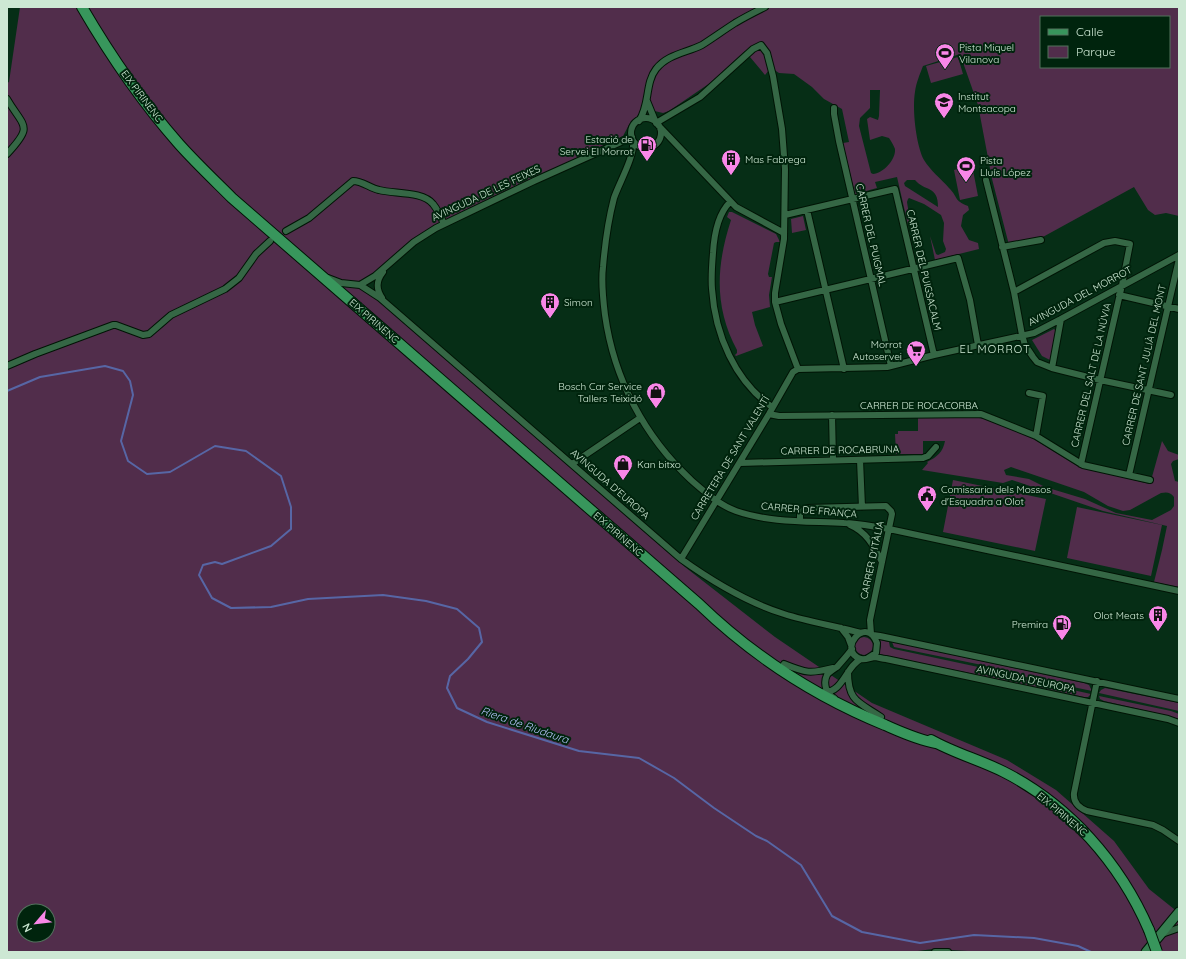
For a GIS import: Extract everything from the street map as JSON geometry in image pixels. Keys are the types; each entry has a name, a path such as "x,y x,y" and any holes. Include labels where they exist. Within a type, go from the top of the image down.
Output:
{"main road":[{"name":"EIX PIRINENC","path":"82,7 145,102 179,143 232,198 699,604 724,628 759,656 794,680 828,699 893,729 936,743"},
{"name":"EIX PIRINENC","path":"699,604 784,664 828,692 936,743 1004,772 1043,797 1075,823 1113,865 1137,904 1149,930 1150,952"},
{"path":"1150,952 1161,934 1179,913"}],"street":[{"path":"678,147 666,141 645,148 638,146 631,134 633,126 643,115 652,76 655,70 660,64 674,55 702,45 737,22 765,7"},
{"path":"657,124 700,97 753,50 761,45 767,53 773,76 782,129 784,154 784,245 775,292 775,302 779,318 798,369"},
{"path":"7,99 24,126 24,132 19,141 7,154"},
{"path":"647,101 660,133 660,137 656,144"},
{"name":"CARRER DEL PUIGMAL","path":"834,108 839,141 891,366"},
{"path":"639,120 648,119 657,124 730,202 743,212 784,234"},
{"name":"CARRER DE FRANÇA","path":"633,139 633,151 615,196 608,222 602,269 602,288 606,320 615,362 626,391 640,418 658,444 673,462 699,487 728,508 744,514 758,517 845,523 889,529 1179,591"},
{"name":"AVINGUDA DE LES FEIXES","path":"360,285 388,266 414,242 444,224 633,139"},
{"name":"CARRER DE FRANÇA","path":"628,163 637,153 645,148"},
{"path":"986,180 1014,292 1022,335 1033,358 1042,365 1052,368 1171,395"},
{"path":"286,231 309,218 353,181 360,182 380,190 422,197 434,205 444,224"},
{"name":"CARRER DEL PUIGSACALM","path":"853,200 895,190 934,355"},
{"path":"785,215 853,200"},
{"path":"730,202 726,206 720,218 714,241 712,280 713,305 729,358 738,373 755,393 772,407"},
{"path":"807,210 844,369"},
{"path":"1002,247 1041,240"},
{"path":"7,366 113,325 143,335 149,334 171,315 225,289 239,278 256,254 270,241"},
{"name":"CARRER DEL SALT DE LA NÚVIA","path":"1014,292 1104,243 1115,241 1130,244 1122,286 1081,464"},
{"name":"AVINGUDA DEL MORROT","path":"798,369 844,369 891,366 1039,330 1179,254"},
{"path":"775,302 958,258 970,300 978,345"},
{"name":"CARRER DE SANT JULIÀ DEL MONT","path":"1129,475 1179,259"},
{"name":"AVINGUDA D'EUROPA","path":"388,266 378,280 378,289 379,293 392,309"},
{"name":"AVINGUDA D'EUROPA","path":"316,270 335,281 349,285 360,285 376,295 681,559 714,582 751,602 785,615 862,633"},
{"path":"1119,295 1179,309"},
{"path":"1052,368 1061,319"},
{"name":"CARRETERA DE SANT VALENTÍ","path":"681,559 740,463 793,372 798,369"},
{"path":"1029,393 1043,396 1036,436"},
{"name":"CARRER DE ROCACORBA","path":"769,414 780,416 986,415 1036,436 1081,464 1150,480"},
{"path":"832,415 833,460"},
{"path":"572,464 640,418"},
{"name":"CARRER DE ROCABRUNA","path":"740,463 924,458 928,456 936,447"},
{"path":"860,460 862,507"},
{"name":"CARRER D'ITÀLIA","path":"800,521 800,512 804,509 886,506 891,511 892,514 870,620 872,635"},
{"path":"845,523 859,529 867,537 873,544 882,562"},
{"name":"CARRER D'ITÀLIA","path":"862,633 870,620"},
{"path":"840,627 848,637 854,654 861,659"},
{"path":"759,656 765,656 822,691 828,692 837,688 856,661 868,658 876,653 877,643 872,635 862,633 854,637 852,647 837,666 828,674 825,680 825,686 828,692 831,697 887,723 893,729"},
{"name":"AVINGUDA D'EUROPA","path":"872,635 1179,699"},
{"name":"AVINGUDA D'EUROPA","path":"868,658 886,659 1168,719 1179,723"},
{"path":"784,664 807,672 816,672 837,666"},
{"path":"848,672 850,691 856,701 881,717"},
{"path":"1097,682 1074,793 1075,801 1080,808 1087,811 1158,827 1179,841"},
{"path":"1161,934 1179,928"},
{"path":"938,952 948,952"}],"green space":[{"path":"20,7 1179,7 1179,216 1166,213 1155,215 1148,210 1134,187 1041,238 1009,245 992,179 978,105 960,54 923,66 918,79 914,99 914,117 919,145 924,160 932,171 952,191 958,200 968,206 969,210 963,215 961,226 969,240 978,243 979,249 935,260 930,236 936,254 938,255 945,252 946,249 943,241 944,223 941,215 924,204 909,198 907,202 910,221 912,224 908,225 897,177 875,182 877,188 855,194 843,143 849,142 842,109 824,99 812,87 794,74 779,73 773,69 769,70 765,75 745,51 710,83 669,111 663,113 646,109 631,121 623,136 447,219 439,219 440,222 411,240 380,269 360,285 685,567 775,637 872,703 1007,760 1056,790 1114,841 1149,889 1179,913 1179,952 985,952 933,949 910,952 7,952 7,83 9,82","holes":["870,90 880,90 878,120 870,117 867,119 870,140 882,136 889,138 895,149 895,153 885,169 873,174 871,173 859,126 860,118 870,108","907,180 915,180 936,195 938,207 905,186 904,183"]},
{"name":"Pista Miquel Vilanova","path":"958,57 963,74 931,83 926,66"},
{"name":"Pista Lluís López","path":"972,165 978,196 960,200 954,170"},
{"path":"729,212 732,212 776,234 780,242 774,243 768,274 769,277 772,277 769,295 770,307 752,312 763,346 736,356 737,350 724,318 720,286 722,254 731,220 727,217"},
{"path":"803,216 806,230 792,233 791,219"},
{"path":"1054,329 1056,331 1050,360 1042,356 1032,340"},
{"path":"964,417 989,420 1032,438 1079,467 1150,484 1162,441 1168,451 1179,455 1179,459 1173,461 1171,464 1175,481 1179,482 1179,587 1154,582 1167,526 1103,511 1012,480 1003,483 922,470 928,463 927,462 937,456 941,451 945,441 923,441 923,454 896,454 895,434 898,434 898,431 918,431 918,418","holes":["1011,467 1084,492 1108,506 1123,511 1130,510 1161,493 1170,493 1174,497 1174,506 1171,510 1152,520 1116,513 1085,499 1045,487 1029,479 1006,475 1004,470"]},
{"path":"953,480 1046,499 1035,551 943,532"},
{"path":"1077,507 1162,525 1151,576 1067,558"},
{"path":"864,637 870,640 873,646 870,652 864,655 858,652 855,646 858,640"},
{"path":"880,640 889,642 890,647 894,649 983,668 1004,675 1091,694 1088,697 1084,697 879,654 881,646"},
{"path":"892,642 1084,683 1089,685 1092,691 1016,675 982,665 894,647"},
{"path":"1105,688 1179,703 1179,711 1099,693"},
{"path":"1099,696 1171,711 1179,714 1179,719 1104,701 1100,699"}],"waterway":[{"name":"Riera de Riudaura","path":"7,391 40,377 105,366 123,371 130,381 133,395 121,441 128,461 147,474 170,472 215,446 246,451 281,476 291,507 291,529 271,546 222,564 215,562 203,565 199,575 212,598 231,608 271,607 308,599 383,595 426,601 457,609 479,628 482,642 468,659 450,676 447,688 457,708 487,722 579,751 639,758 674,778 714,808 756,836 767,841 801,865 832,916 862,932 920,943 974,935 1034,938 1078,946 1091,952"}],"place":[{"name":"Pista Miquel Vilanova","path":"945,70"},
{"name":"Institut Montsacopa","path":"944,119"},
{"name":"Estació de Servei El Morrot","path":"647,162"},
{"name":"Mas Fabrega","path":"731,176"},
{"name":"Pista Lluís López","path":"966,183"},
{"name":"Simon","path":"550,319"},
{"name":"Morrot Autoservei","path":"916,367"},
{"name":"Bosch Car Service Tallers Teixidó","path":"656,409"},
{"name":"Kan bitxo","path":"623,481"},
{"name":"Comissaria dels Mossos d'Esquadra a Olot","path":"927,512"},
{"name":"Olot Meats","path":"1158,632"},
{"name":"Premira","path":"1062,641"}],"district":[{"name":"EL MORROT","path":"995,349"}]}
